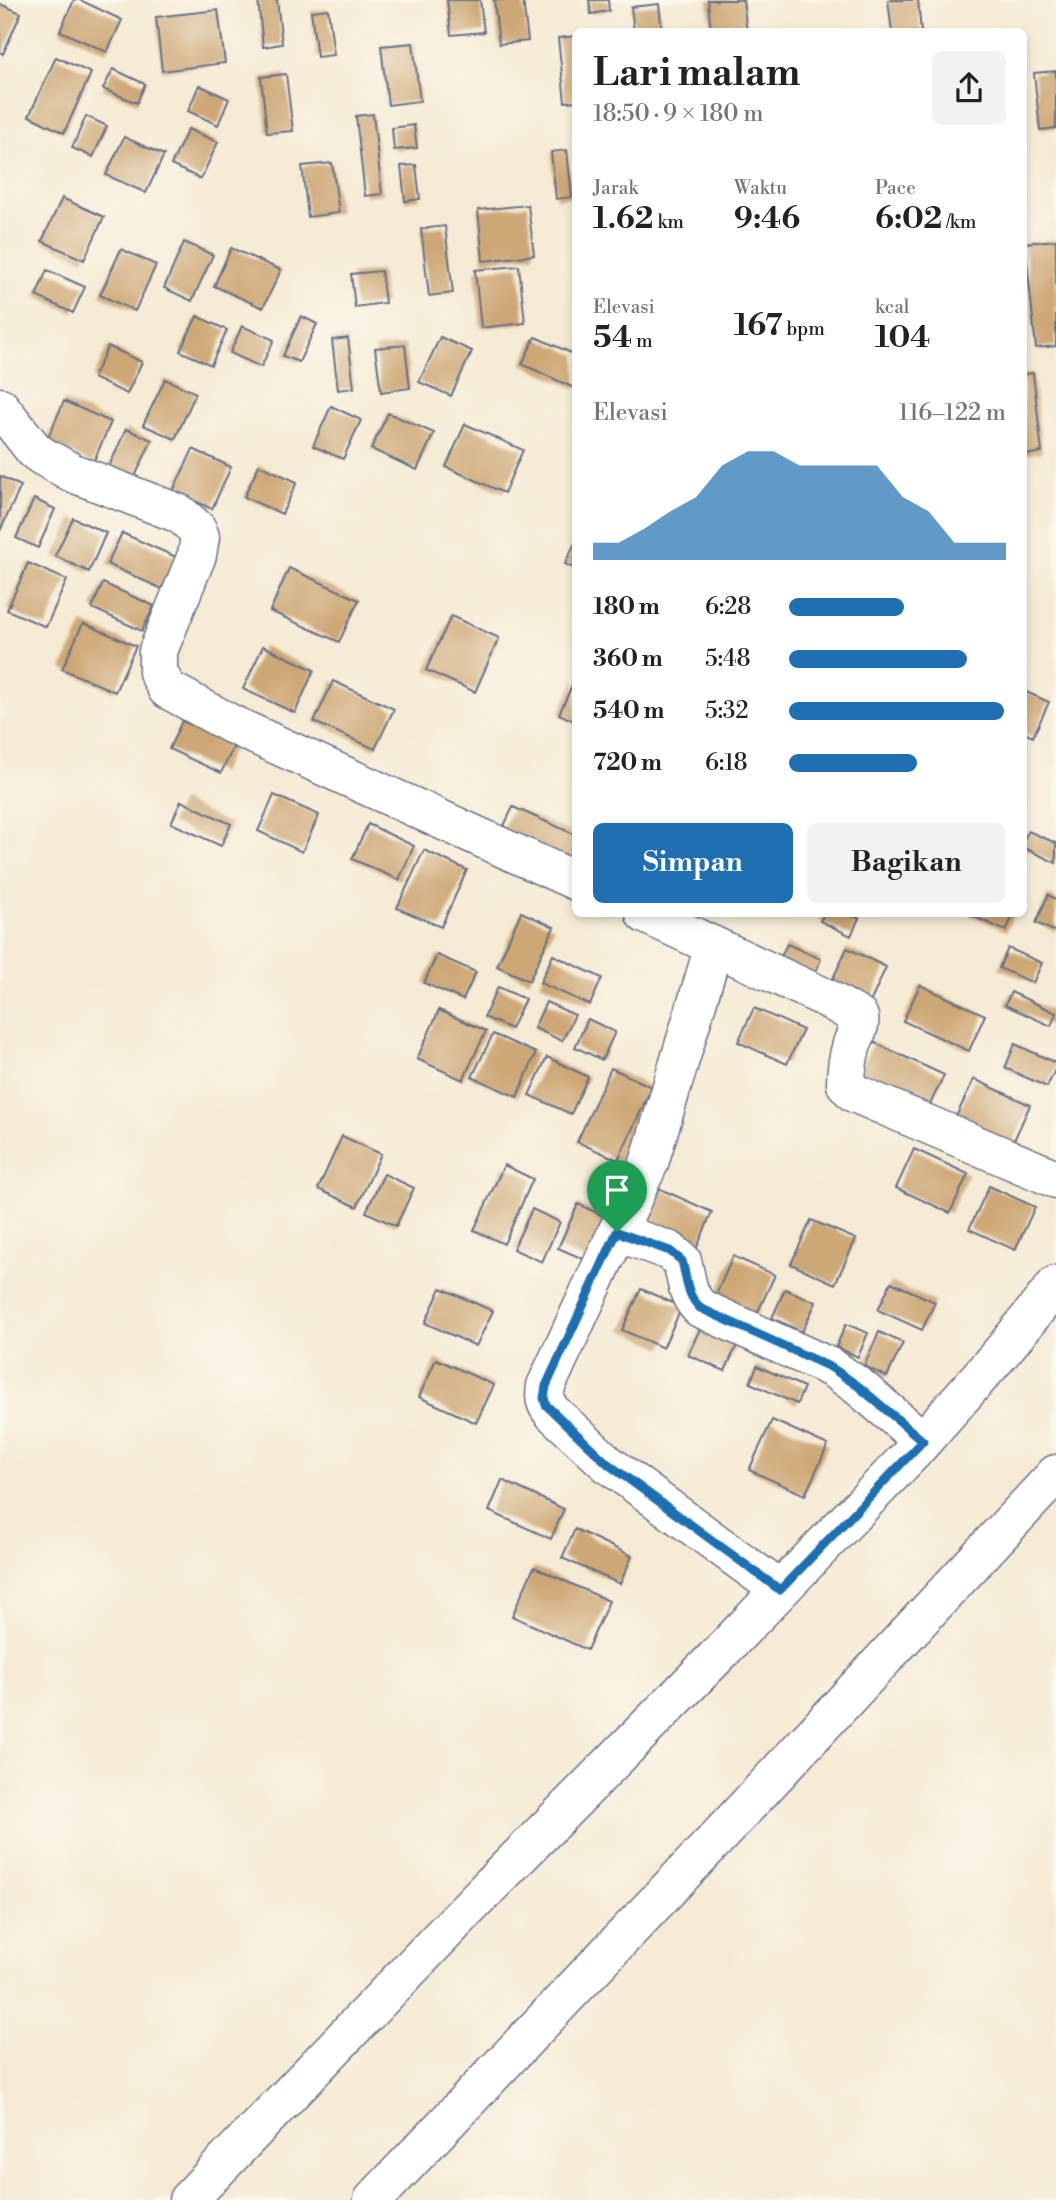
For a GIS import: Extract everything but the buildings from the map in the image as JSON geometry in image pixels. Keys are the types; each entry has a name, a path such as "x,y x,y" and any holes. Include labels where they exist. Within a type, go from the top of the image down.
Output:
{"street":[{"path":"0,407 26,441 42,456 72,473 180,514 197,529 200,537 197,555 158,651 158,673 167,689 231,724 572,879"},
{"path":"651,917 847,1008 859,1017 860,1023 846,1071 846,1084 854,1093 1056,1179"},
{"path":"714,946 649,1163 546,1386 544,1398 546,1405 608,1464 780,1590"},
{"path":"617,1232 670,1251 682,1261 686,1288 691,1299 700,1308 832,1368 858,1386 923,1441"},
{"path":"188,2200 923,1441 1056,1285"},
{"path":"373,2200 718,1837 1056,1474"}],"route":[{"path":"617,1232 670,1251 682,1261 686,1288 691,1299 700,1308 832,1368 858,1386 923,1441 780,1590 608,1464 546,1405 546,1386 617,1232"}]}
